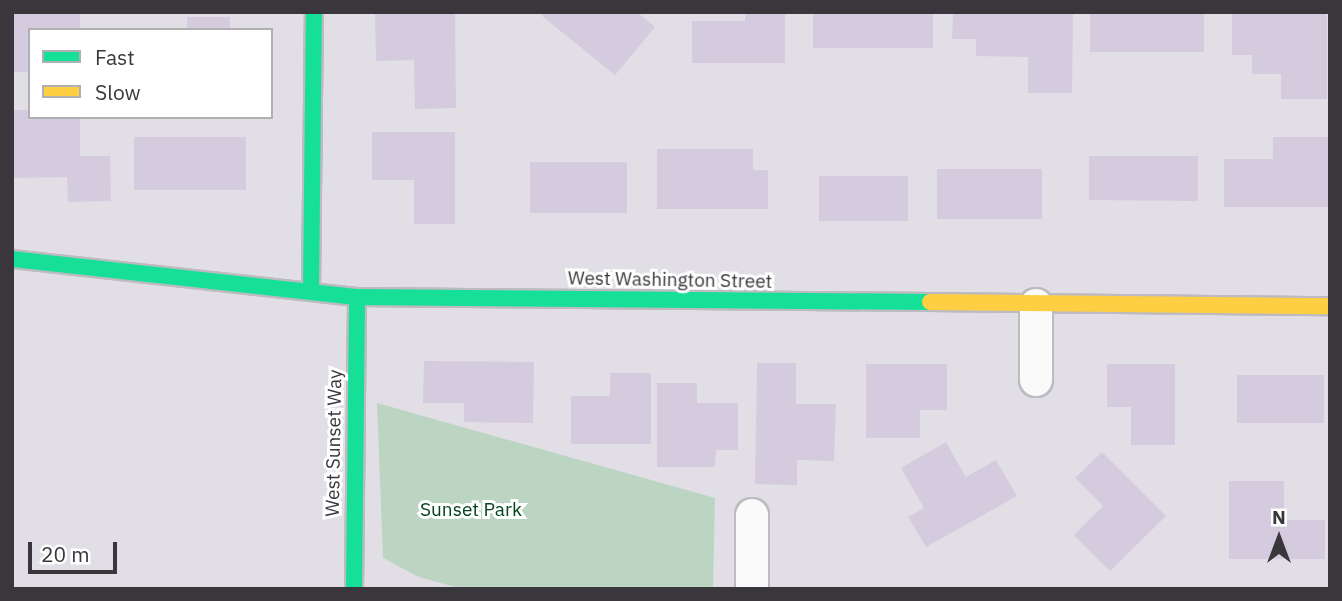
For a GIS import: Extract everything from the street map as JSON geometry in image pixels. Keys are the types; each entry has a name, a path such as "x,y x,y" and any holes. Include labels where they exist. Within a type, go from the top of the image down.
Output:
{"street":[{"path":"310,290 314,12"},
{"name":"West Washington Street","path":"12,259 357,297 1330,306"},
{"name":"West Sunset Way","path":"354,589 357,297"},
{"path":"1036,305 1036,380"},
{"path":"752,515 752,589"}],"green space":[{"name":"Sunset Park","path":"377,403 715,498 713,589 463,589 419,577 383,558"}],"building":[{"path":"12,12 80,12 80,28 28,28 28,72 12,72"},
{"path":"375,12 455,12 456,108 415,109 414,60 376,61"},
{"path":"545,12 637,12 655,27 615,75 542,16"},
{"path":"745,12 785,12 785,63 692,63 692,21 745,21"},
{"path":"813,12 933,12 933,48 813,48"},
{"path":"953,12 1073,12 1072,93 1028,93 1028,57 976,56 976,39 952,39"},
{"path":"1090,12 1204,12 1204,52 1090,52"},
{"path":"1232,12 1327,12 1327,99 1281,99 1281,74 1252,74 1252,55 1232,55"},
{"path":"187,17 230,17 230,28 187,28"},
{"path":"12,110 28,110 28,119 80,119 80,156 110,156 111,201 68,202 67,177 13,178"},
{"path":"372,132 455,132 455,224 414,224 414,180 372,180"},
{"path":"134,137 246,137 246,190 134,190"},
{"path":"1273,137 1330,137 1330,207 1224,207 1224,159 1273,159"},
{"path":"657,149 753,149 753,170 768,170 768,209 657,209"},
{"path":"1089,156 1198,156 1198,201 1089,200"},
{"path":"530,162 627,162 627,213 530,213"},
{"path":"937,169 1042,169 1042,219 937,219"},
{"path":"819,176 908,176 908,221 819,221"},
{"path":"424,361 534,362 533,423 464,422 464,403 423,403"},
{"path":"757,363 796,363 796,404 836,404 834,461 797,460 797,485 755,484"},
{"path":"866,364 947,364 947,410 920,410 920,438 866,438"},
{"path":"1107,364 1175,364 1175,445 1131,445 1131,407 1107,407"},
{"path":"610,373 651,373 651,444 571,444 571,396 610,396"},
{"path":"1237,375 1324,375 1324,423 1237,423"},
{"path":"657,383 697,383 697,403 738,403 738,450 716,450 715,467 657,467"},
{"path":"946,442 966,477 996,460 1017,496 926,547 908,517 924,508 901,468"},
{"path":"1102,452 1166,516 1110,571 1074,535 1103,506 1075,478"},
{"path":"1229,481 1284,481 1284,520 1325,520 1325,559 1229,559"}],"traffic: fast":[{"path":"311,290 314,12"},
{"path":"12,259 357,297 930,302"},
{"path":"354,589 357,297"}],"traffic: slow":[{"path":"930,302 1330,306"}]}
